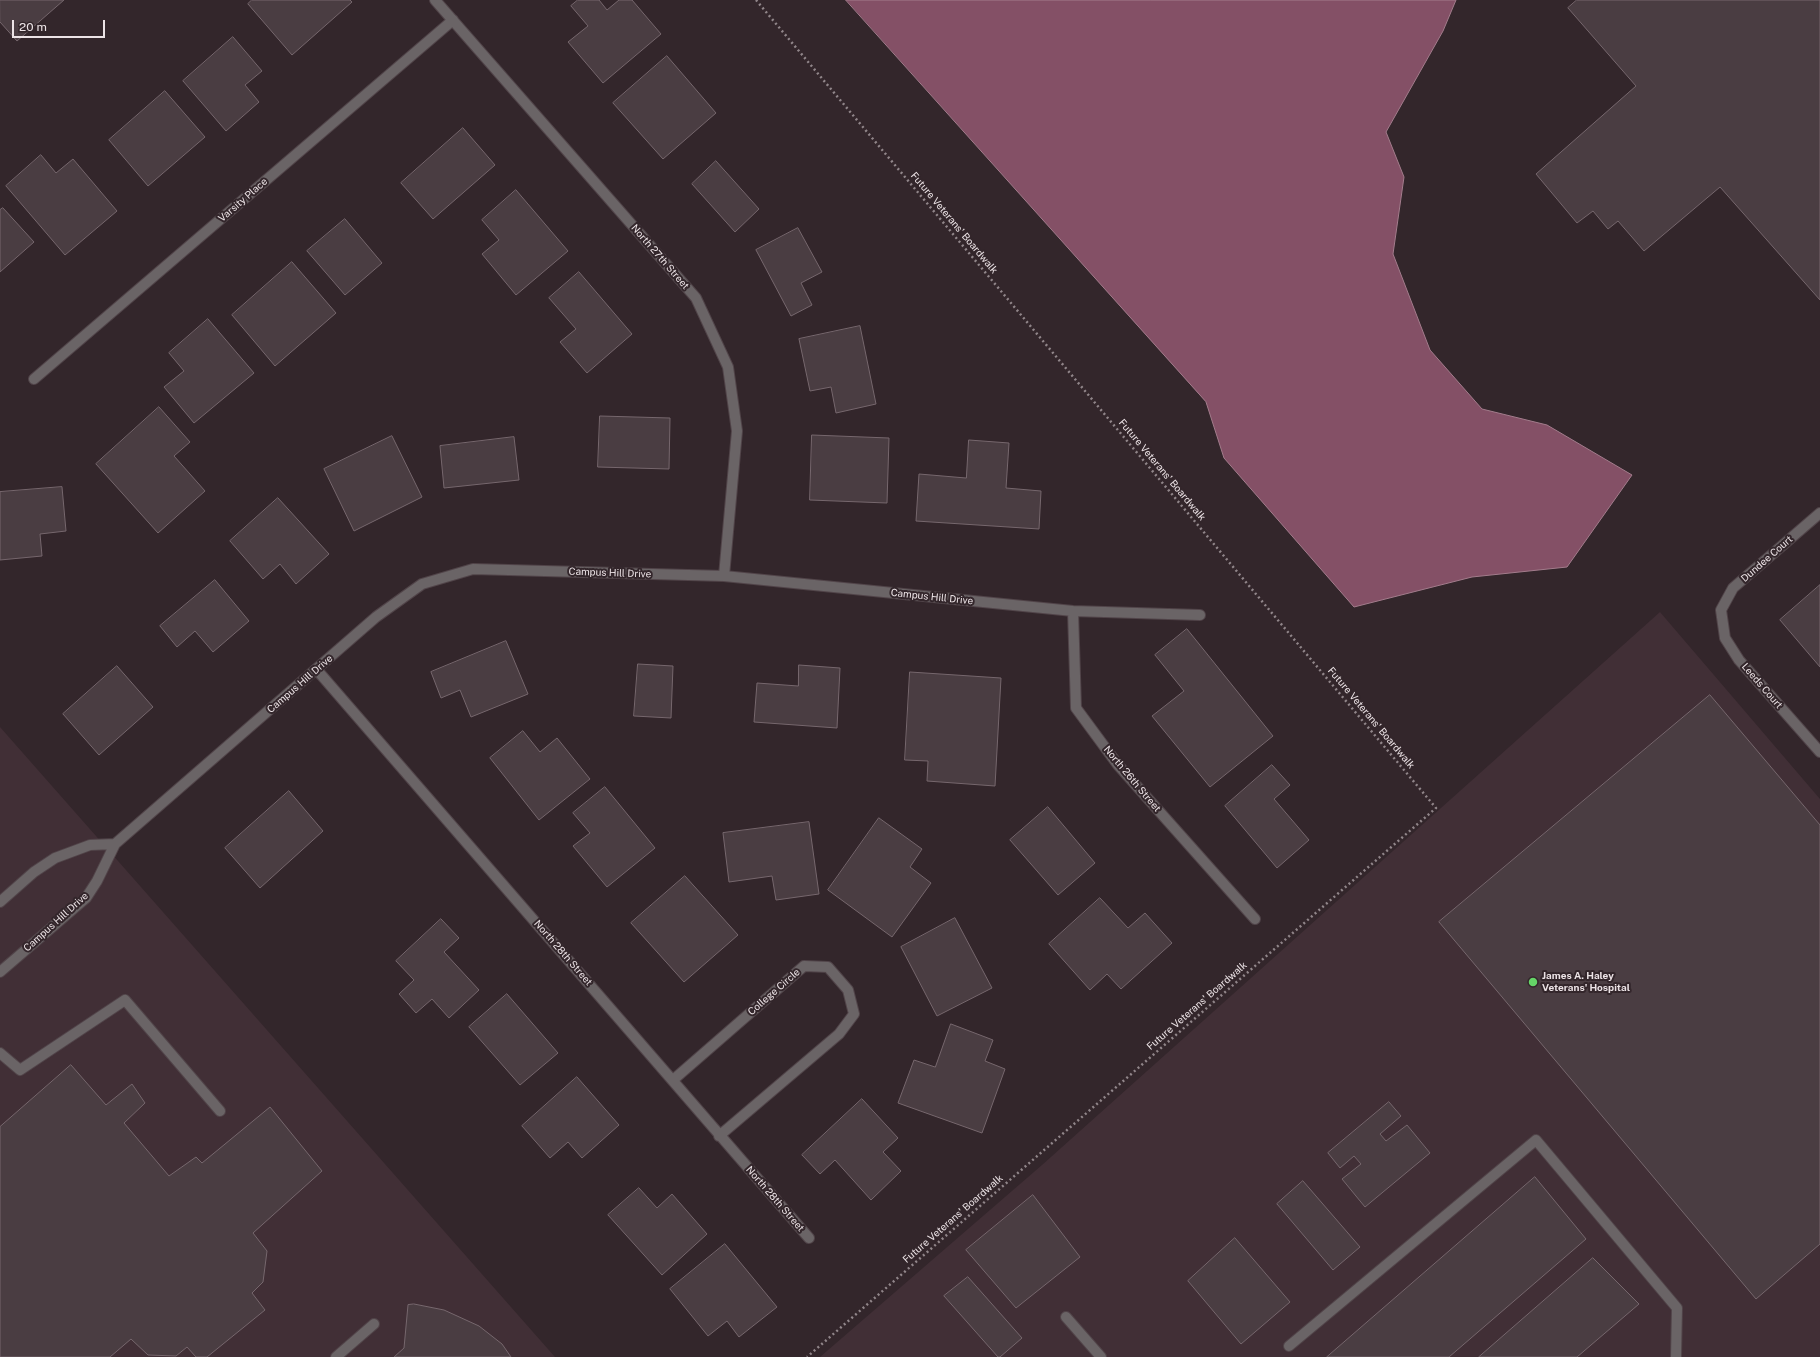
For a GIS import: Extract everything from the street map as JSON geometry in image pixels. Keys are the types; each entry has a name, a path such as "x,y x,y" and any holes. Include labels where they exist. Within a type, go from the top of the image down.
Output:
{"street":[{"name":"North 27th Street","path":"435,0 696,298 728,368 738,431 724,576"},
{"name":"Varsity Place","path":"34,379 453,20"},
{"name":"Dundee Court","path":"1721,610 1733,588 1820,513"},
{"name":"Campus Hill Drive","path":"0,972 86,898 98,881 115,844 317,670 376,617 422,584 473,569 724,576 1073,611 1200,615"},
{"name":"Leeds Court","path":"1721,610 1725,638 1739,660 1820,752"},
{"name":"North 26th Street","path":"1073,611 1076,708 1118,765 1255,919"},
{"name":"North 28th Street","path":"317,670 673,1080 719,1136 809,1238"},
{"path":"0,902 34,872 55,858 90,845 115,844"},
{"name":"College Circle","path":"673,1080 804,966 828,967 848,990 854,1014 839,1034 719,1136"},
{"path":"0,1053 20,1070 125,1000 220,1110"},
{"path":"1290,1346 1536,1140 1677,1308 1676,1357"},
{"path":"1066,1317 1101,1357"},
{"path":"336,1357 374,1324"}],"path":[{"name":"Future Veterans' Boardwalk","path":"756,0 1436,808 807,1357"}],"shaded area":[{"path":"846,0 1456,0 1443,31 1386,132 1404,177 1393,254 1430,350 1482,409 1547,425 1632,475 1567,567 1472,577 1354,607 1224,458 1206,402"},
{"name":"James A. Haley Veterans' Hospital","path":"1660,612 1820,799 1820,1357 820,1357 1042,1165"},
{"path":"0,727 555,1357 0,1357"}],"building":[{"path":"0,0 64,0 17,41 0,22"},
{"path":"252,0 350,0 352,2 292,55 248,4"},
{"path":"578,0 599,0 607,10 619,0 632,0 661,34 603,83 568,42 588,26 571,6"},
{"path":"1577,0 1820,0 1820,300 1720,187 1644,251 1618,221 1608,229 1593,211 1577,223 1536,174 1636,86 1568,8"},
{"path":"233,37 262,71 245,85 259,102 226,131 183,81"},
{"path":"667,56 716,113 663,159 613,103"},
{"path":"165,91 205,137 148,186 109,140"},
{"path":"463,128 495,165 433,219 401,183"},
{"path":"41,155 56,173 73,159 117,211 65,255 6,186"},
{"path":"716,161 759,209 735,232 692,184"},
{"path":"516,190 568,251 516,295 482,254 499,240 482,220"},
{"path":"3,208 34,242 0,272 0,210"},
{"path":"345,219 382,263 345,295 307,251"},
{"path":"798,228 822,272 801,283 812,305 791,316 756,250"},
{"path":"292,262 336,313 275,366 232,315"},
{"path":"579,272 632,334 587,373 560,342 576,329 549,298"},
{"path":"208,319 254,373 194,423 164,387 184,371 169,353"},
{"path":"860,326 876,404 836,413 831,387 810,391 799,339"},
{"path":"159,407 190,442 174,456 205,491 158,533 96,464"},
{"path":"600,416 670,418 669,469 598,467"},
{"path":"812,435 889,438 887,503 810,500"},
{"path":"392,436 422,497 354,531 324,469"},
{"path":"514,437 519,480 444,488 440,446"},
{"path":"969,440 1009,443 1006,488 1041,491 1039,529 916,521 919,474 966,478"},
{"path":"62,487 66,531 40,534 42,556 0,560 0,492"},
{"path":"278,498 329,554 296,584 280,564 263,579 230,541"},
{"path":"215,580 249,621 213,652 195,631 177,647 160,626"},
{"path":"1820,585 1820,667 1780,620"},
{"path":"1187,629 1273,736 1210,787 1152,716 1184,691 1155,655"},
{"path":"506,641 528,694 471,717 460,690 441,698 431,672"},
{"path":"638,664 673,666 671,718 634,716"},
{"path":"799,665 840,668 837,728 754,722 757,683 798,686"},
{"path":"117,666 153,707 99,755 63,714"},
{"path":"910,672 1001,678 995,786 927,781 928,761 905,760"},
{"path":"1710,695 1820,825 1820,1244 1756,1299 1439,922"},
{"path":"523,731 540,752 557,738 590,779 539,820 490,758"},
{"path":"1272,765 1290,785 1274,799 1309,840 1277,868 1225,806"},
{"path":"605,787 655,848 607,887 573,846 590,833 573,813"},
{"path":"289,791 323,831 260,888 225,848"},
{"path":"1048,807 1095,863 1058,895 1010,840"},
{"path":"879,818 922,849 910,867 931,883 892,937 828,890"},
{"path":"809,822 819,894 776,900 772,876 729,882 723,833"},
{"path":"685,876 738,935 684,982 631,923"},
{"path":"1100,898 1128,928 1145,913 1172,943 1121,989 1107,974 1090,990 1049,944"},
{"path":"955,918 992,988 937,1016 901,947"},
{"path":"441,919 459,938 444,952 479,990 449,1018 432,999 416,1013 399,994 414,980 396,961"},
{"path":"507,994 558,1053 520,1085 469,1027"},
{"path":"951,1024 993,1040 985,1061 1005,1069 982,1133 898,1103 914,1060 935,1067"},
{"path":"71,1065 106,1105 132,1084 145,1103 124,1123 169,1176 196,1157 202,1163 270,1107 322,1171 253,1233 267,1251 263,1282 252,1293 265,1310 207,1357 196,1357 187,1347 176,1356 148,1355 131,1339 110,1357 0,1357 0,1127"},
{"path":"577,1077 619,1125 582,1158 568,1142 550,1158 522,1126"},
{"path":"862,1099 898,1138 883,1152 901,1171 871,1200 835,1160 820,1174 802,1155"},
{"path":"1389,1102 1401,1116 1380,1134 1386,1141 1407,1125 1430,1153 1365,1207 1342,1179 1361,1164 1354,1156 1340,1168 1328,1153"},
{"path":"1535,1177 1586,1239 1449,1357 1327,1357"},
{"path":"1303,1181 1360,1247 1333,1270 1277,1204"},
{"path":"639,1188 657,1208 672,1194 707,1234 662,1275 608,1215"},
{"path":"1033,1195 1080,1257 1016,1308 966,1250"},
{"path":"1235,1238 1290,1302 1241,1344 1188,1281"},
{"path":"725,1244 777,1307 739,1337 727,1321 708,1336 670,1289"},
{"path":"1593,1258 1639,1304 1577,1357 1479,1357"},
{"path":"968,1277 1022,1338 1000,1357 998,1357 944,1296"},
{"path":"414,1304 444,1310 479,1326 502,1344 511,1357 394,1357 404,1348 408,1305"}],"place":[{"name":"James A. Haley Veterans' Hospital","path":"1533,982"}]}
